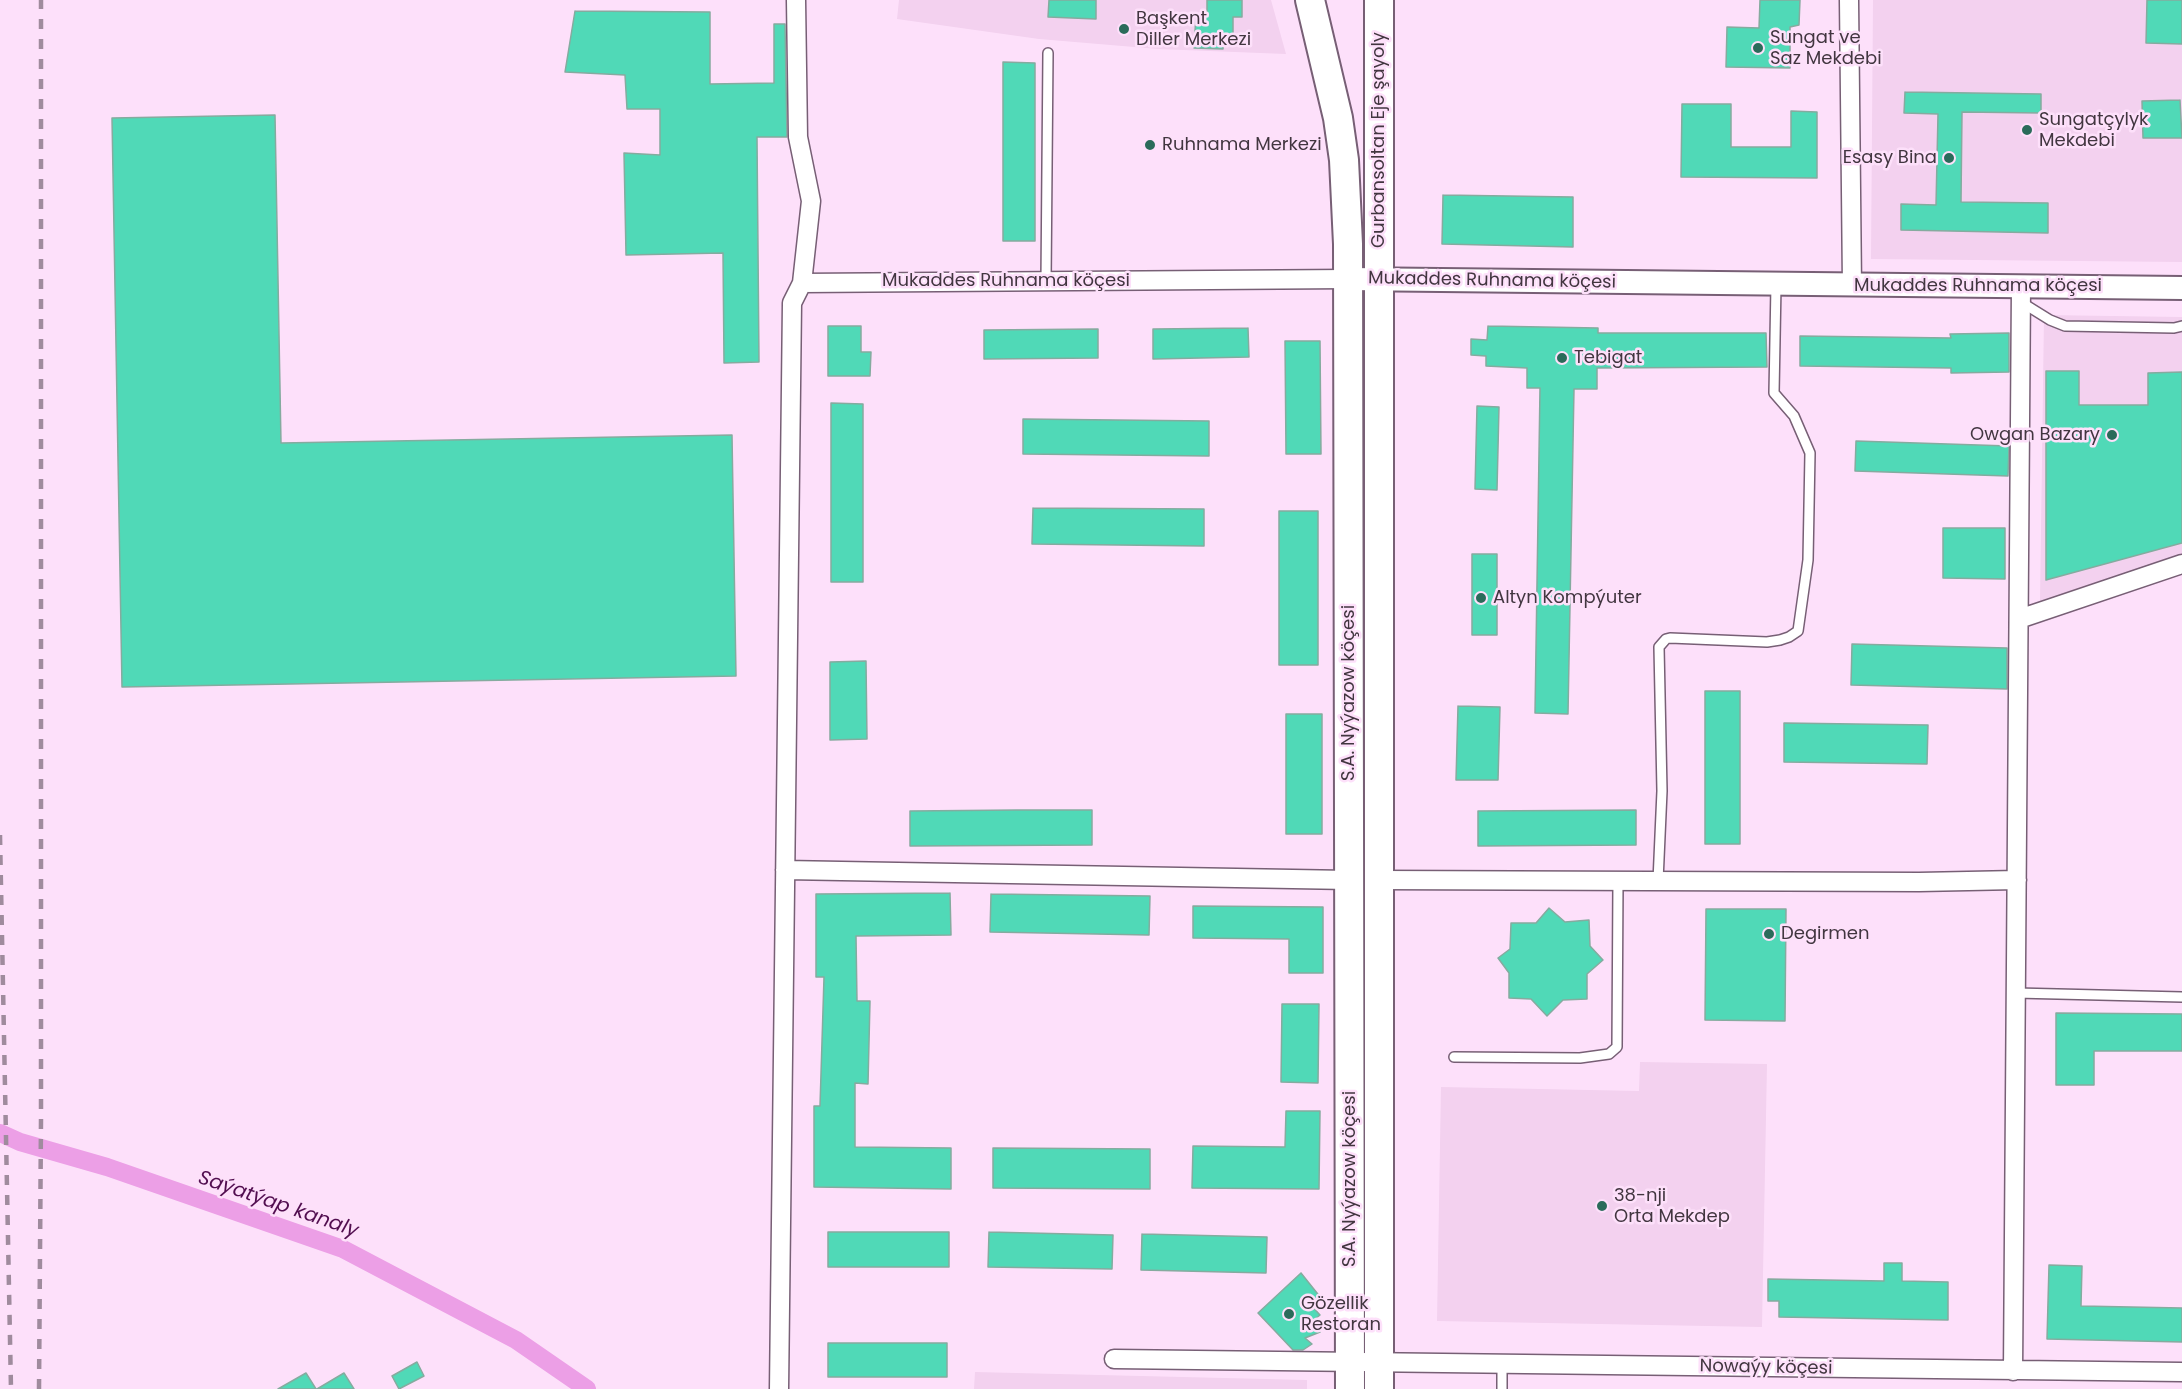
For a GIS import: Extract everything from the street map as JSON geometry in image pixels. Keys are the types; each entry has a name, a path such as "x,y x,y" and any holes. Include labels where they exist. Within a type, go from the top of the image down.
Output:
{"main road":[{"name":"S.A. Nyýazow köçesi","path":"1310,0 1338,118 1344,160 1348,279 1350,1376"},
{"name":"Gurbansoltan Eje şayoly","path":"1379,0 1380,280"},
{"name":"S.A. Nyýazow köçesi","path":"1379,1376 1380,280"}],"street":[{"path":"779,1389 792,303 802,283 811,201 798,137 796,0"},
{"path":"1849,0 1852,286"},
{"name":"Mukaddes Ruhnama köçesi","path":"802,283 1348,279 1852,286 2021,294 2182,288"},
{"path":"2013,1371 2021,294"},
{"path":"2019,620 2182,564"},
{"path":"785,870 1349,880"},
{"path":"1380,880 1919,882 2017,880"},
{"name":"Nowaýy köçesi","path":"1114,1359 1350,1376 1379,1376 1502,1364 2182,1372"}],"lane":[{"path":"1046,281 1048,52"},
{"path":"1658,881 1662,791 1659,646 1670,638 1767,642 1789,637 1797,631 1808,560 1810,453 1794,416 1774,393 1776,285"},
{"path":"2021,294 2050,320 2065,326 2174,328 2182,326"},
{"path":"1454,1058 1580,1058 1609,1054 1617,1047 1618,880"},
{"path":"2016,993 2182,997"},
{"path":"1502,1364 1502,1389"}],"shaded area":[{"name":"Başkent Diller Merkezi","path":"899,0 1271,0 1286,54 1158,49 1039,39 897,19"},
{"name":"Sungatçylyk Mekdebi","path":"1873,0 2182,0 2182,262 1871,259"},
{"name":"Owgan Bazary","path":"2044,315 2182,317 2182,554 2040,601"},
{"name":"38-nji Orta Mekdep","path":"1640,1062 1767,1064 1762,1327 1437,1321 1441,1087 1639,1091"},
{"path":"975,1372 1307,1380 1307,1389 974,1389"}],"building":[{"path":"1049,0 1096,0 1096,19 1048,17"},
{"path":"1207,0 1242,0 1242,17 1233,17 1233,34 1224,34 1223,49 1194,48 1196,15 1207,16"},
{"name":"Sungat ve Saz Mekdebi","path":"1760,0 1800,0 1799,25 1790,27 1790,68 1726,67 1727,27 1759,28"},
{"path":"2147,0 2182,0 2182,44 2146,43"},
{"path":"575,11 710,12 710,84 774,83 774,24 785,24 787,137 757,137 759,362 724,363 723,253 626,255 624,153 660,155 660,109 627,109 625,75 565,72"},
{"path":"1003,62 1035,63 1035,241 1003,241"},
{"name":"Esasy Bina","path":"1905,92 2041,94 2041,113 1962,112 1961,202 2048,203 2048,233 1901,230 1901,204 1936,205 1938,114 1904,113"},
{"path":"2180,100 2182,138 2143,138 2142,101"},
{"path":"1682,104 1731,104 1731,147 1791,147 1791,111 1817,112 1817,178 1681,177"},
{"path":"275,115 281,443 732,435 736,676 122,687 112,118"},
{"path":"1443,195 1573,197 1573,247 1442,244"},
{"path":"828,326 861,326 861,352 871,352 870,376 828,376"},
{"path":"1488,326 1598,328 1598,333 1766,333 1767,367 1597,368 1597,389 1574,389 1568,714 1535,713 1540,388 1527,388 1527,368 1486,366 1486,356 1471,355 1471,339 1487,340"},
{"path":"1248,328 1249,357 1153,359 1153,329"},
{"path":"1098,329 1098,358 984,359 984,330"},
{"path":"2009,333 2009,372 1951,373 1951,368 1800,366 1800,336 1951,338 1950,334"},
{"path":"1285,341 1320,341 1321,454 1286,454"},
{"name":"Owgan Bazary","path":"2046,371 2079,371 2079,405 2148,405 2148,373 2182,372 2182,543 2046,580"},
{"path":"831,403 863,404 863,582 831,582"},
{"path":"1477,406 1499,407 1497,490 1475,489"},
{"path":"1023,419 1209,421 1209,456 1023,454"},
{"path":"1856,441 2009,446 2008,476 1855,471"},
{"path":"1033,508 1204,509 1204,546 1032,544"},
{"path":"1279,511 1318,511 1318,665 1279,665"},
{"path":"1943,528 2005,528 2005,579 1943,578"},
{"path":"1472,554 1497,554 1497,635 1472,635"},
{"path":"1852,644 2007,648 2007,689 1851,685"},
{"path":"866,661 867,739 830,740 830,662"},
{"path":"1705,691 1740,691 1740,844 1705,844"},
{"path":"1458,706 1500,707 1498,780 1456,780"},
{"path":"1286,714 1322,714 1322,834 1286,834"},
{"path":"1784,723 1928,725 1927,764 1784,762"},
{"path":"1092,810 1092,845 910,846 910,811"},
{"path":"1636,810 1636,845 1478,846 1478,811"},
{"path":"950,893 951,935 856,936 857,1001 870,1001 868,1084 855,1083 855,1147 951,1148 951,1189 814,1187 814,1106 820,1106 824,977 816,977 816,894"},
{"path":"991,894 1150,896 1149,935 990,932"},
{"path":"1193,906 1323,907 1323,973 1289,973 1289,939 1193,938"},
{"path":"1549,908 1565,922 1589,920 1590,946 1603,960 1587,974 1587,999 1563,1000 1547,1016 1531,999 1509,998 1509,973 1498,958 1510,949 1511,923 1536,923"},
{"path":"1706,909 1786,909 1785,1021 1705,1020"},
{"path":"1282,1004 1319,1004 1318,1083 1281,1082"},
{"path":"2056,1013 2182,1014 2182,1051 2094,1051 2094,1085 2056,1085"},
{"path":"1286,1111 1320,1111 1319,1189 1192,1188 1193,1146 1285,1147"},
{"path":"993,1148 1150,1149 1150,1189 993,1188"},
{"path":"828,1232 949,1232 949,1267 828,1267"},
{"path":"989,1232 1113,1235 1112,1269 988,1267"},
{"path":"1142,1234 1267,1237 1266,1273 1141,1270"},
{"path":"1884,1263 1902,1263 1902,1281 1948,1282 1948,1320 1779,1317 1779,1301 1768,1301 1768,1279 1884,1281"},
{"path":"2049,1265 2082,1266 2081,1306 2182,1308 2182,1342 2047,1339"},
{"name":"Gözellik Restoran","path":"1301,1273 1321,1298 1310,1304 1320,1315 1309,1324 1320,1332 1305,1338 1312,1344 1303,1350 1293,1350 1258,1313"},
{"path":"828,1343 947,1343 947,1377 828,1377"},
{"path":"417,1362 424,1376 399,1389 392,1376"},
{"path":"306,1373 316,1389 278,1389"},
{"path":"344,1373 354,1389 317,1389"}],"waterway":[{"name":"Saýatýap kanaly","path":"0,1133 20,1142 107,1167 343,1249 516,1340 587,1389"}],"railway":[{"path":"39,1389 41,0"},
{"path":"0,835 11,1389"}],"place":[{"name":"Başkent Diller Merkezi","path":"1124,29"},
{"name":"Sungat ve Saz Mekdebi","path":"1758,48"},
{"name":"Sungatçylyk Mekdebi","path":"2027,130"},
{"name":"Ruhnama Merkezi","path":"1150,145"},
{"name":"Esasy Bina","path":"1949,158"},
{"name":"Tebigat","path":"1562,358"},
{"name":"Owgan Bazary","path":"2112,435"},
{"name":"Altyn Kompýuter","path":"1481,598"},
{"name":"Degirmen","path":"1769,934"},
{"name":"38-nji Orta Mekdep","path":"1602,1206"},
{"name":"Gözellik Restoran","path":"1289,1314"}]}
